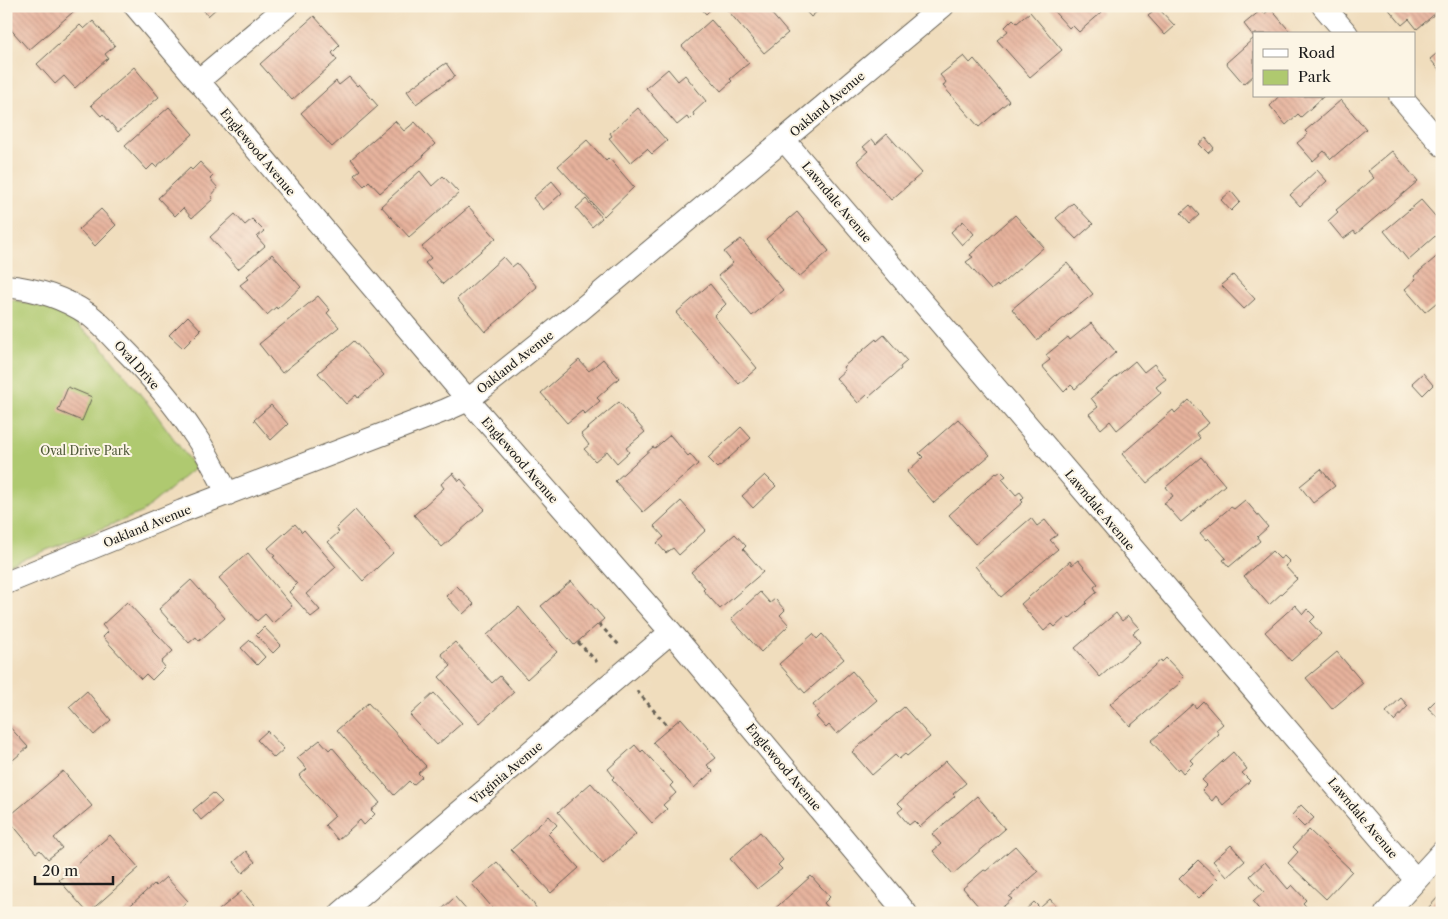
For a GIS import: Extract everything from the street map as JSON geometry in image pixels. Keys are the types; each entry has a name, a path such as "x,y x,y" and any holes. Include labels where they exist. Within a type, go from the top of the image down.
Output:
{"street":[{"name":"Englewood Avenue","path":"135,6 468,400 671,632 906,913"},
{"path":"198,81 287,6"},
{"name":"Oakland Avenue","path":"6,583 468,400 578,312 943,6"},
{"path":"1323,6 1345,32"},
{"path":"1402,98 1442,145"},
{"name":"Lawndale Avenue","path":"784,140 1416,880"},
{"name":"Oval Drive","path":"6,286 29,288 71,304 90,315 136,361 194,434 228,494"},
{"name":"Virginia Avenue","path":"340,913 671,632"},
{"path":"1386,913 1442,852"}],"path":[{"path":"599,624 623,650"},
{"path":"578,642 602,668"},
{"path":"634,688 669,728"}],"green space":[{"name":"Oval Drive Park","path":"6,299 46,308 65,315 100,344 153,410 195,468 141,513 6,566"}],"building":[{"path":"16,6 80,6 29,50 6,24 6,14"},
{"path":"200,6 219,6 208,16"},
{"path":"699,6 714,6 706,14"},
{"path":"724,6 765,6 788,33 764,53"},
{"path":"801,6 817,6 820,9 811,17"},
{"path":"1049,6 1097,6 1102,12 1079,32 1072,25 1069,28"},
{"path":"1386,6 1430,6 1436,13 1417,29 1409,19 1402,25"},
{"path":"1158,8 1175,26 1165,35 1148,16"},
{"path":"1271,9 1290,32 1253,32 1253,36 1244,24 1261,10 1264,14"},
{"path":"1030,12 1062,50 1030,77 997,40 1008,31 1005,27 1013,19 1017,23"},
{"path":"314,16 340,45 332,53 337,60 292,100 260,64"},
{"path":"711,20 749,63 730,79 732,81 721,91 682,46"},
{"path":"93,21 115,46 105,54 108,58 75,88 64,76 55,84 37,64 80,25 84,29"},
{"path":"1253,39 1253,76 1244,84 1226,63"},
{"path":"1442,49 1442,73 1430,59"},
{"path":"964,56 970,63 974,59 1009,101 979,127 943,86 946,82 940,75"},
{"path":"446,63 455,76 416,104 407,91"},
{"path":"134,67 159,97 118,132 103,114 101,116 91,105"},
{"path":"668,69 678,81 685,75 706,101 693,113 694,115 689,120 687,117 677,125 646,88"},
{"path":"349,77 357,86 359,84 378,106 332,147 301,113 336,81 339,85"},
{"path":"1277,98 1322,98 1301,117 1298,114 1286,125 1270,106"},
{"path":"1341,100 1366,129 1331,159 1324,151 1313,161 1297,143 1308,134 1305,131"},
{"path":"169,107 193,134 156,167 153,164 147,170 125,146"},
{"path":"638,108 667,141 652,154 647,149 630,163 609,138 612,136 610,133"},
{"path":"395,121 404,131 415,122 435,144 424,156 380,193 369,181 364,186 354,175 360,170 351,159"},
{"path":"887,134 922,173 891,200 857,161 868,151 863,147 872,139 876,144"},
{"path":"1206,138 1214,148 1208,153 1199,144"},
{"path":"587,140 606,161 609,158 634,187 604,216 558,166"},
{"path":"1392,151 1418,181 1356,234 1354,231 1343,239 1328,221 1338,212 1336,210 1374,178 1368,171"},
{"path":"200,162 213,176 210,179 218,188 211,196 213,199 192,218 183,208 175,216 158,198 190,168 192,170"},
{"path":"1317,170 1327,181 1300,206 1290,195"},
{"path":"420,171 432,186 443,176 459,193 409,237 381,206"},
{"path":"552,181 562,193 543,210 533,198"},
{"path":"1231,191 1240,202 1231,211 1221,200"},
{"path":"586,199 602,218 592,227 576,208"},
{"path":"1421,200 1442,224 1442,230 1408,260 1384,231"},
{"path":"1073,203 1093,224 1076,239 1056,218"},
{"path":"1190,205 1199,215 1190,223 1181,213"},
{"path":"469,207 496,238 443,284 425,263 431,258 422,247"},
{"path":"101,209 116,225 95,246 79,229"},
{"path":"797,212 829,251 799,277 766,239"},
{"path":"235,214 245,225 252,219 264,231 257,237 265,246 238,269 210,237"},
{"path":"1015,215 1044,247 998,287 997,285 991,290 966,262 973,257 970,255"},
{"path":"963,221 974,234 962,245 951,232"},
{"path":"741,239 783,290 752,316 718,276 733,263 724,252"},
{"path":"1442,252 1442,303 1439,305 1436,303 1425,312 1405,289 1416,279 1414,276"},
{"path":"272,254 301,287 277,309 276,307 267,315 240,285 249,278 247,276"},
{"path":"503,257 512,267 517,263 537,287 485,332 457,299"},
{"path":"1067,263 1093,294 1037,340 1012,309"},
{"path":"1233,275 1255,299 1244,309 1221,285"},
{"path":"710,284 726,304 714,316 757,368 739,384 676,313"},
{"path":"318,296 330,310 327,313 339,327 282,373 259,344"},
{"path":"188,316 201,330 183,348 169,335"},
{"path":"1091,323 1116,352 1075,389 1071,385 1064,392 1042,366 1050,360 1046,355 1068,337 1070,340"},
{"path":"884,335 907,361 900,367 901,369 869,397 867,395 858,403 836,378 845,370 843,367 876,339 877,341"},
{"path":"354,341 384,375 358,398 356,395 346,404 318,373"},
{"path":"603,359 619,378 597,398 600,401 585,414 582,411 567,423 541,393 579,360 589,371"},
{"path":"1135,361 1144,372 1154,364 1166,379 1156,387 1161,393 1117,430 1110,421 1101,429 1089,414 1098,407 1091,398"},
{"path":"1423,373 1433,385 1423,395 1412,383"},
{"path":"68,387 92,397 82,421 58,411"},
{"path":"1189,400 1209,423 1196,433 1200,438 1147,483 1122,454 1173,410 1175,413"},
{"path":"619,402 645,432 626,448 629,452 617,463 607,451 595,461 584,449 589,445 581,434"},
{"path":"271,405 288,424 271,440 254,420"},
{"path":"958,419 990,455 934,503 907,472 923,457 919,453"},
{"path":"741,427 751,438 718,468 708,458"},
{"path":"670,435 688,456 690,454 698,464 643,512 615,481 653,447 655,448"},
{"path":"1201,457 1225,485 1181,522 1164,503 1173,496 1166,487"},
{"path":"1321,469 1335,486 1313,503 1300,486"},
{"path":"1001,471 1006,476 1002,479 1016,495 1020,492 1024,497 1021,500 1023,502 975,544 949,515 996,473"},
{"path":"453,473 459,481 461,479 467,486 465,488 485,509 442,547 414,515 444,488 441,484"},
{"path":"765,475 776,486 753,508 742,496"},
{"path":"1245,500 1268,527 1257,537 1260,541 1229,567 1223,560 1226,558 1208,538 1206,540 1200,533 1231,507 1234,509"},
{"path":"681,501 706,530 679,555 673,548 666,553 657,543 664,537 654,526"},
{"path":"355,510 393,553 363,581 328,542 339,532 336,528"},
{"path":"1031,518 1037,526 1045,520 1057,535 1050,540 1058,549 1001,597 975,566"},
{"path":"295,524 302,532 304,530 336,567 306,594 320,610 311,617 289,592 297,584 273,557 275,556 268,548"},
{"path":"735,534 746,546 743,549 763,572 720,609 703,590 705,588 691,572"},
{"path":"1272,551 1280,559 1284,556 1290,562 1285,566 1297,579 1269,605 1244,576"},
{"path":"248,553 292,606 273,623 265,614 257,621 219,578"},
{"path":"1078,560 1098,584 1094,587 1097,592 1069,619 1067,616 1055,627 1052,624 1044,631 1021,604 1070,561 1072,565"},
{"path":"191,580 225,618 199,641 196,637 189,643 159,609"},
{"path":"571,581 604,619 574,645 541,606"},
{"path":"457,586 474,604 463,614 446,596"},
{"path":"760,592 770,603 775,599 785,610 780,615 789,625 761,652 731,619"},
{"path":"127,602 173,651 161,662 165,667 152,680 146,674 141,679 103,637 108,632 102,625"},
{"path":"1295,605 1303,614 1307,609 1315,617 1310,622 1321,634 1291,661 1265,632"},
{"path":"519,607 557,652 527,679 487,635"},
{"path":"1116,613 1122,621 1128,616 1139,628 1133,633 1140,642 1100,677 1075,648"},
{"path":"264,627 281,645 273,653 256,635"},
{"path":"813,634 817,639 822,634 844,659 805,693 779,664"},
{"path":"250,640 265,657 257,665 241,648"},
{"path":"455,642 492,683 500,676 514,692 480,723 439,677 451,666 441,654"},
{"path":"1337,652 1363,683 1332,709 1306,678"},
{"path":"1166,658 1184,677 1180,683 1130,726 1110,704 1161,660 1162,662"},
{"path":"852,671 877,700 837,734 829,725 826,728 816,717 820,714 813,705"},
{"path":"87,691 111,720 94,735 69,707"},
{"path":"434,693 462,723 437,745 410,715"},
{"path":"1442,694 1442,721 1428,708"},
{"path":"1401,698 1408,706 1394,721 1386,712"},
{"path":"1203,701 1223,724 1216,730 1219,734 1190,760 1193,763 1183,773 1179,768 1177,770 1151,741 1193,704 1196,708"},
{"path":"368,703 426,766 418,773 422,777 413,785 409,781 394,795 337,730"},
{"path":"904,707 930,737 907,756 905,754 899,759 895,755 872,775 852,752"},
{"path":"681,718 716,758 707,765 713,771 694,788 653,742"},
{"path":"6,723 28,747 6,766"},
{"path":"267,731 284,749 274,758 257,740"},
{"path":"320,740 329,750 332,747 380,803 371,810 375,814 364,825 360,820 338,840 325,825 335,816 299,776 307,769 297,758"},
{"path":"635,745 641,752 643,750 673,783 670,786 676,793 663,805 667,809 652,823 612,779 614,777 608,769"},
{"path":"1233,752 1247,769 1242,773 1250,781 1223,805 1216,796 1212,801 1202,790 1207,785 1202,780"},
{"path":"946,761 966,783 953,794 955,796 920,827 914,821 909,825 898,812 903,808 898,803"},
{"path":"63,771 92,806 54,838 62,848 48,859 40,850 36,853 7,818"},
{"path":"591,783 636,834 603,864 558,812"},
{"path":"213,793 222,802 201,820 193,810"},
{"path":"977,796 1005,829 953,874 933,851 941,844 932,834"},
{"path":"1301,805 1314,818 1304,827 1292,815"},
{"path":"549,816 557,825 548,834 579,868 551,893 511,850"},
{"path":"1309,830 1352,871 1326,899 1288,863 1298,852 1293,847"},
{"path":"760,832 783,860 778,865 782,869 757,889 730,859"},
{"path":"110,835 139,868 88,913 59,880"},
{"path":"1231,845 1245,861 1227,877 1213,861"},
{"path":"1015,846 1038,872 1009,897 1012,899 996,913 984,913 963,888"},
{"path":"246,851 255,862 243,873 234,862"},
{"path":"1198,860 1218,879 1199,898 1179,879"},
{"path":"497,862 533,903 539,913 497,913 472,884"},
{"path":"1265,862 1288,889 1292,885 1306,900 1303,903 1312,913 1262,913 1253,902 1264,892 1250,876"},
{"path":"811,876 830,897 824,903 831,911 830,913 770,913"},
{"path":"166,877 188,901 178,910 180,913 122,913 154,884 156,886"},
{"path":"242,891 259,911 257,913 221,913 219,910"},
{"path":"1442,893 1442,913 1434,913 1428,908"},
{"path":"455,897 469,913 438,913"},
{"path":"1050,899 1062,913 1022,913 1034,902 1040,908"}]}
